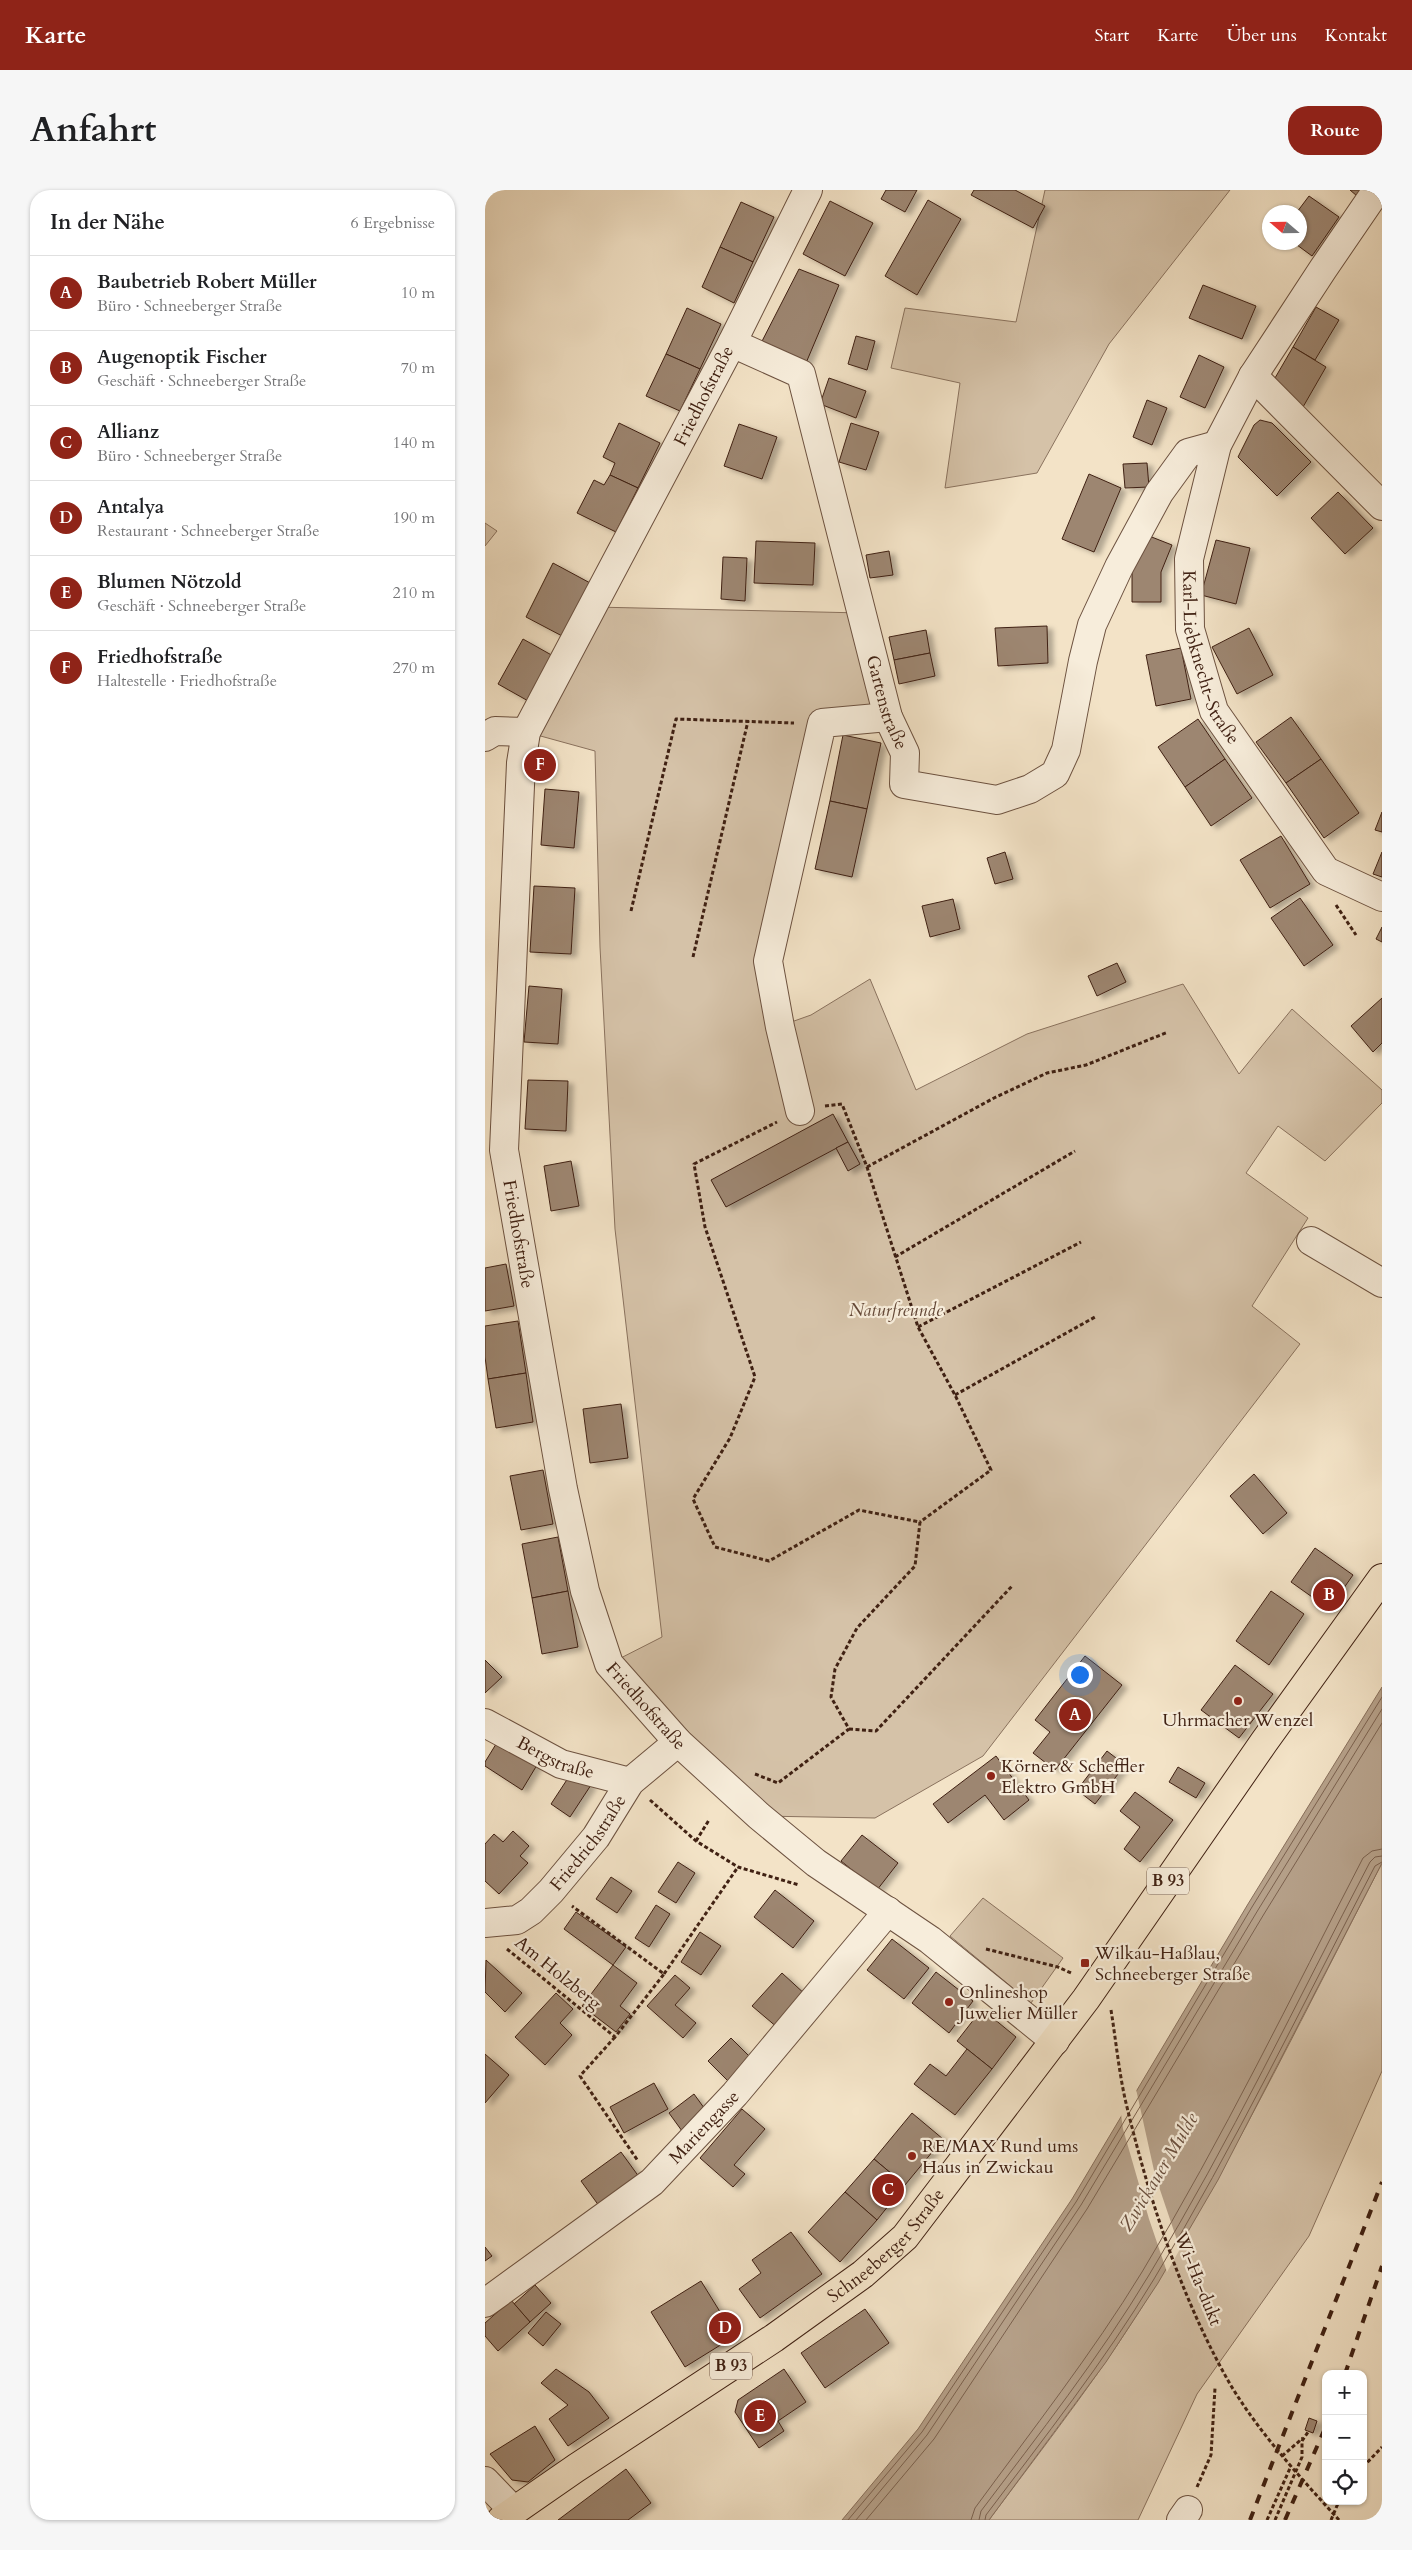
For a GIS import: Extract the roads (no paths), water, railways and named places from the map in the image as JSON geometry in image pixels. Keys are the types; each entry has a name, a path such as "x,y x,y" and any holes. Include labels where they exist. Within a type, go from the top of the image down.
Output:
{"main road":[{"name":"Schneeberger Straße","path":"507,2515 773,2338 863,2274 905,2237 1055,2041 1382,1578"}],"street":[{"name":"Friedhofstraße","path":"808,190 732,343 526,732 521,763 504,1150 563,1489 585,1591 609,1664 678,1742 816,1863 931,1940 1055,2041"},
{"name":"Karl-Liebknecht-Straße","path":"1377,190 1253,376 1217,445 1189,559 1190,629 1215,712 1326,871 1382,897"},
{"name":"Gartenstraße","path":"732,343 801,374 888,718 905,752 904,784 997,800 1029,789 1055,774 1066,750 1092,625 1119,567 1159,494 1187,453 1217,445"},
{"path":"1253,376 1382,506"},
{"path":"800,1111 780,1026 769,961 822,724 888,718"},
{"path":"488,730 526,732"},
{"path":"1311,1241 1382,1283"},
{"name":"Bergstraße","path":"485,1723 561,1764 630,1782"},
{"name":"Friedrichstraße","path":"488,1923 517,1920 531,1911 595,1837 630,1782 678,1742"},
{"name":"Mariengasse","path":"485,2302 652,2182 735,2094 888,1911"},
{"path":"485,2481 507,2515"}],"water":[{"name":"Zwickauer Mulde","path":"1382,1687 1382,1863 1218,2180 1158,2283 1106,2362 989,2520 842,2520 918,2429 1072,2199 1248,1904"}],"railway":[{"path":"1250,2520 1382,2182"},
{"path":"1346,2370 1382,2266"},
{"path":"1285,2520 1322,2435"}],"place":[{"name":"Friedhofstraße","path":"540,765"},
{"name":"Augenoptik Fischer","path":"1329,1595"},
{"name":"Uhrmacher Wenzel","path":"1238,1701"},
{"name":"Baubetrieb Robert Müller","path":"1075,1715"},
{"name":"Körner & Scheffler Elektro GmbH","path":"991,1776"},
{"name":"Wilkau-Haßlau, Schneeberger Straße","path":"1085,1963"},
{"name":"Onlineshop Juwelier Müller","path":"949,2002"},
{"name":"RE/MAX Rund ums Haus in Zwickau","path":"912,2156"},
{"name":"Allianz","path":"888,2190"},
{"name":"Antalya","path":"725,2328"},
{"name":"Blumen Nötzold","path":"760,2416"}],"park label":[{"name":"Naturfreunde","path":"896,1310"}]}
